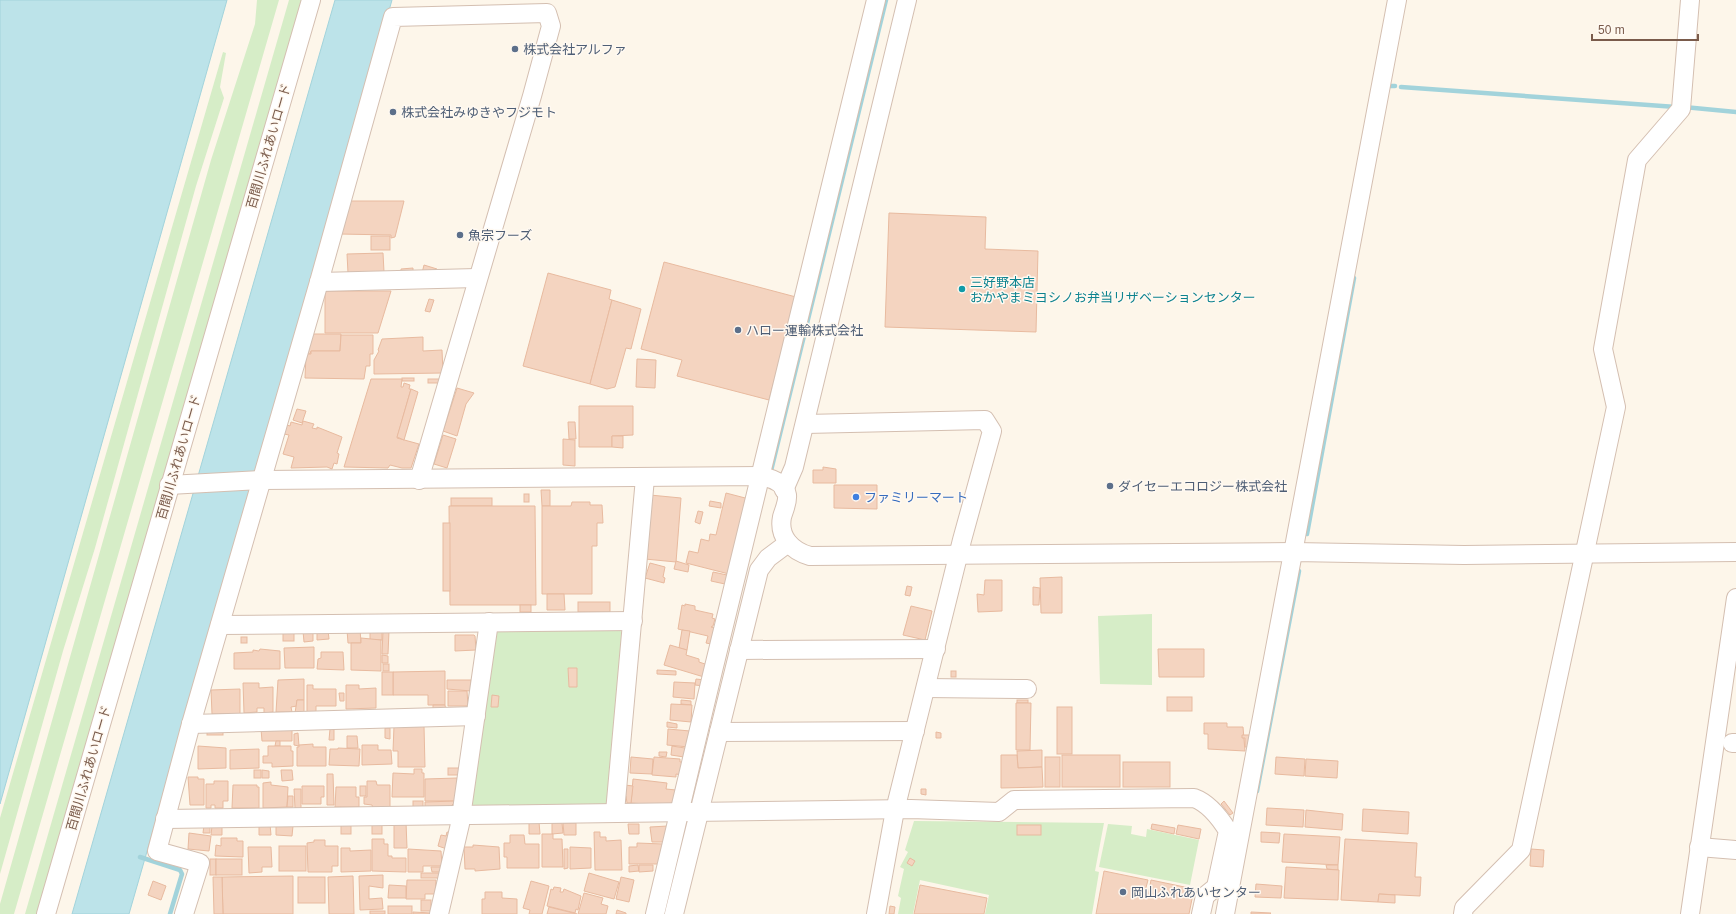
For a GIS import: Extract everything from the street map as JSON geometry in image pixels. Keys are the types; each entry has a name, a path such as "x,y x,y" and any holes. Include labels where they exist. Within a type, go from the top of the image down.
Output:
{"street":[{"name":"百間川ふれあいロード","path":"46,914 169,485 311,0"},
{"path":"674,914 689,812 770,480 876,0"},
{"path":"169,485 256,480 645,478 770,480 794,467 907,0"},
{"path":"1225,914 1397,0"},
{"path":"1463,914 1464,908 1521,850 1616,407 1603,349 1637,160 1681,107 1690,0"},
{"path":"184,914 200,863 157,850 191,724 220,625 256,480 319,282 393,17 547,13 551,26 419,480"},
{"path":"319,282 477,278"},
{"path":"805,424 985,420 992,431 958,555 895,810 876,914"},
{"path":"615,812 645,478"},
{"path":"770,480 787,495 782,528 788,543 802,554 810,556 1294,552 1464,555 1736,552"},
{"path":"655,914 689,812 719,732 759,570 768,558 788,543"},
{"path":"1690,914 1705,848 1736,598"},
{"path":"220,625 633,621"},
{"path":"439,914 461,815 489,622"},
{"path":"739,650 936,649"},
{"path":"926,688 1027,689"},
{"path":"191,724 476,716"},
{"path":"719,732 915,731"},
{"path":"165,819 615,812 895,810 998,812 1014,800 1194,798 1202,801 1222,822 1228,831 1216,887 1204,896 1201,914"},
{"path":"1705,848 1736,850"}],"green space":[{"path":"257,0 279,0 14,914 0,914 0,904 211,160 255,24"},
{"path":"289,0 305,0 40,914 25,914"},
{"path":"223,52 226,53 220,87 224,98 196,186 95,548 63,651 0,874 0,818"},
{"path":"1152,614 1152,685 1100,684 1098,616"},
{"path":"617,628 624,634 610,801 605,808 477,809 471,803 494,640 497,633 501,629"},
{"path":"914,821 1104,823 1095,871 1099,872 1092,914 985,914 989,895 920,880 913,914 898,914 901,898 898,896 904,869 900,867 908,852 905,850"},
{"path":"1108,824 1132,826 1131,834 1146,837 1147,829 1199,840 1190,885 1099,867"}],"water":[{"path":"0,0 227,0 0,804"},
{"path":"335,0 392,0 129,914 72,914"}],"building":[{"path":"348,201 404,201 395,237 391,238 391,235 339,234"},
{"name":"三好野本店 おかやまミヨシノお弁当リザベーションセンター","path":"889,213 986,217 985,249 1038,251 1036,332 885,327"},
{"path":"371,236 390,236 390,250 371,250"},
{"path":"383,253 384,272 348,273 347,254"},
{"path":"664,262 796,297 769,400 677,376 682,360 641,349"},
{"path":"424,265 437,269 435,273 422,273"},
{"path":"413,268 413,273 401,273 401,269"},
{"path":"548,273 611,290 609,299 612,300 590,384 523,366"},
{"path":"325,291 391,291 378,333 325,333"},
{"path":"429,299 434,300 430,312 425,311"},
{"path":"612,300 641,309 631,349 626,348 615,387 607,389 590,384"},
{"path":"311,334 341,334 340,351 311,351 310,354 306,354"},
{"path":"341,335 373,335 373,354 370,354 370,366 366,366 364,379 305,378 306,354 311,354 311,351 340,351"},
{"path":"423,337 423,351 442,350 443,373 374,374 374,360 379,351 378,350 382,339"},
{"path":"637,359 656,360 655,388 636,387"},
{"path":"402,378 414,378 414,381 402,381"},
{"path":"371,379 402,379 401,387 403,387 404,383 410,385 409,389 411,389 397,438 419,444 411,468 402,468 390,465 388,468 344,467"},
{"path":"428,379 439,379 439,383 428,383"},
{"path":"457,388 474,393 466,404 457,436 443,431"},
{"path":"411,389 418,392 404,440 397,437"},
{"path":"579,406 633,406 633,435 612,436 612,447 579,447"},
{"path":"297,409 306,411 302,423 293,420"},
{"path":"303,421 314,424 312,428 317,429 317,427 342,437 337,453 339,454 337,464 334,463 332,469 327,467 291,468 294,457 283,454 289,435 284,434 287,425 290,426 291,422 302,425"},
{"path":"568,422 575,422 576,439 569,439"},
{"path":"443,435 456,439 447,468 434,464"},
{"path":"612,436 623,436 623,448 612,447"},
{"path":"563,439 575,440 575,466 563,465"},
{"path":"823,467 836,469 836,483 813,483 813,470 823,470"},
{"name":"ファミリーマート","path":"834,485 877,485 877,509 834,508"},
{"path":"541,490 550,490 550,506 542,506"},
{"path":"726,493 749,499 729,574 686,563 689,551 698,553 701,539 709,541 710,534 716,535"},
{"path":"524,494 529,494 529,502 524,502"},
{"path":"650,495 681,498 676,562 645,559"},
{"path":"451,498 492,498 492,506 451,506"},
{"path":"710,501 721,503 721,508 709,506"},
{"path":"572,502 590,502 590,505 602,505 603,523 597,523 597,546 592,546 592,594 542,594 542,506 571,506"},
{"path":"449,506 535,506 536,605 450,605"},
{"path":"698,511 703,512 700,524 695,522"},
{"path":"443,523 450,523 450,591 443,591"},
{"path":"676,561 689,565 688,572 674,569"},
{"path":"650,563 665,567 663,577 665,578 664,583 645,578"},
{"path":"713,572 727,575 725,584 711,581"},
{"path":"1062,577 1062,613 1041,613 1040,578"},
{"path":"985,580 1002,580 1002,611 978,612 977,594 984,595"},
{"path":"907,586 912,587 910,596 905,595"},
{"path":"1033,587 1040,588 1039,605 1033,605"},
{"path":"547,594 564,594 565,610 547,610"},
{"path":"578,602 610,602 610,612 578,612"},
{"path":"685,604 695,606 695,610 713,614 712,618 715,619 713,626 711,627 719,629 716,645 706,643 708,636 678,629 682,605 685,606"},
{"path":"520,605 531,605 531,612 520,612"},
{"path":"911,606 932,611 925,640 903,635"},
{"path":"360,629 361,643 348,643 347,630"},
{"path":"370,629 382,629 382,640 370,640"},
{"path":"283,630 294,630 294,641 283,641"},
{"path":"313,630 313,641 304,642 303,631"},
{"path":"317,630 328,630 329,639 317,640"},
{"path":"682,630 690,631 687,650 679,648"},
{"path":"383,631 389,631 388,654 382,654"},
{"path":"455,635 474,635 476,650 455,651"},
{"path":"241,637 247,637 247,643 241,643"},
{"path":"361,638 381,640 381,671 351,670 351,643 361,643"},
{"path":"670,645 687,650 686,655 699,659 699,662 708,665 704,677 664,665"},
{"path":"314,647 314,668 285,668 284,648"},
{"path":"260,649 280,651 280,669 234,669 234,653 253,652 253,650 259,651"},
{"path":"1158,649 1204,649 1204,677 1159,677"},
{"path":"321,652 343,652 344,670 317,669 318,659 321,658"},
{"path":"382,655 388,656 388,663 382,663"},
{"path":"383,664 389,664 389,671 383,671"},
{"path":"568,668 577,668 577,687 569,687"},
{"path":"657,670 676,671 676,675 657,674"},
{"path":"445,671 445,705 428,705 428,695 393,695 393,672"},
{"path":"951,671 956,671 956,677 951,677"},
{"path":"382,672 393,672 393,695 382,695"},
{"path":"304,679 304,700 297,700 297,706 291,707 292,712 276,712 278,680"},
{"path":"696,679 705,680 704,686 695,685"},
{"path":"447,680 471,680 471,691 447,689"},
{"path":"674,682 695,683 694,699 673,697"},
{"path":"243,683 259,683 259,688 273,687 273,712 264,713 264,708 257,708 257,712 244,713"},
{"path":"307,685 313,685 313,689 336,689 336,706 316,706 316,712 307,712"},
{"path":"346,685 359,685 359,689 376,688 376,708 346,709"},
{"path":"240,689 240,714 212,714 211,690"},
{"path":"448,691 467,691 468,706 448,706"},
{"path":"339,693 344,693 344,701 340,701"},
{"path":"492,695 499,696 498,707 491,707"},
{"path":"1167,697 1192,697 1192,711 1167,711"},
{"path":"297,700 304,700 304,713 295,713"},
{"path":"681,700 691,701 691,705 681,704"},
{"path":"1017,700 1028,700 1028,703 1017,703"},
{"path":"1016,703 1031,703 1030,750 1016,750"},
{"path":"671,704 692,705 691,722 670,720"},
{"path":"433,705 445,705 446,711 433,711"},
{"path":"1057,707 1072,707 1072,754 1057,754"},
{"path":"667,722 677,724 677,728 667,727"},
{"path":"1204,723 1227,723 1227,727 1243,727 1245,751 1208,749 1208,734 1204,734"},
{"path":"394,726 424,726 425,767 398,767 398,751 393,751"},
{"path":"385,728 390,728 390,739 385,738"},
{"path":"261,729 292,729 292,741 262,741"},
{"path":"330,729 334,729 334,740 329,740"},
{"path":"668,729 690,731 689,747 667,745"},
{"path":"207,730 223,730 223,735 207,735"},
{"path":"936,732 941,733 941,738 936,738"},
{"path":"298,733 299,746 294,745 294,734"},
{"path":"1242,735 1255,735 1252,747 1245,747 1245,738 1242,738"},
{"path":"347,736 357,736 358,748 347,748"},
{"path":"276,741 280,741 280,746 275,746"},
{"path":"313,744 313,747 326,747 326,766 297,766 297,747 299,747 299,745"},
{"path":"362,745 378,745 378,750 391,750 392,764 362,765"},
{"path":"198,746 226,748 226,768 198,769"},
{"path":"268,746 291,746 291,751 293,751 293,766 272,767 272,763 263,763 263,756 268,756"},
{"path":"672,746 685,748 684,757 671,755"},
{"path":"259,749 259,768 230,769 230,750"},
{"path":"330,749 360,749 359,766 329,765"},
{"path":"1042,750 1042,767 1018,768 1017,751"},
{"path":"659,752 667,752 666,757 659,756"},
{"path":"1001,755 1017,755 1018,768 1042,767 1043,787 1001,788"},
{"path":"1062,755 1120,755 1120,787 1062,787"},
{"path":"631,757 653,759 652,774 630,773"},
{"path":"654,757 680,759 680,762 683,762 682,775 676,774 676,777 652,775"},
{"path":"1045,757 1060,757 1060,787 1045,787"},
{"path":"1276,757 1305,759 1304,776 1275,774"},
{"path":"1306,759 1338,761 1337,778 1305,776"},
{"path":"1123,762 1170,762 1170,787 1123,787"},
{"path":"448,768 460,768 460,775 448,775"},
{"path":"414,769 422,769 422,773 424,773 424,797 392,797 393,773 414,774"},
{"path":"254,770 261,770 261,778 254,778"},
{"path":"262,770 269,771 269,778 262,778"},
{"path":"281,770 292,770 293,780 282,781"},
{"path":"327,774 333,774 334,805 327,805"},
{"path":"188,777 198,777 198,779 204,779 204,805 190,805"},
{"path":"457,778 457,801 425,801 425,779"},
{"path":"633,779 667,783 666,789 676,790 674,806 631,803"},
{"path":"214,781 228,781 228,801 223,801 223,808 215,808 215,805 211,805 211,808 206,808 206,784 214,784"},
{"path":"367,781 376,781 377,785 390,785 390,807 373,808 372,805 364,804 364,797 367,797"},
{"path":"271,782 271,785 288,787 287,807 263,808 263,783"},
{"path":"233,785 257,785 257,787 259,787 259,808 232,808"},
{"path":"625,785 633,786 631,803 627,803 626,796 624,795"},
{"path":"302,786 324,786 324,797 321,797 321,804 302,804"},
{"path":"360,786 366,786 366,796 360,796"},
{"path":"336,787 356,787 356,797 359,797 359,807 335,807"},
{"path":"294,789 301,789 301,809 295,808"},
{"path":"921,789 926,789 926,795 921,794"},
{"path":"288,796 293,796 293,807 287,807"},
{"path":"413,801 423,801 423,808 413,808"},
{"path":"456,801 450,807 425,808 425,802"},
{"path":"1224,801 1233,813 1230,815 1221,804"},
{"path":"1267,808 1304,810 1303,827 1266,825"},
{"path":"1363,809 1409,812 1408,834 1362,831"},
{"path":"1306,810 1343,814 1342,830 1305,827"},
{"path":"406,822 407,848 394,848 394,823"},
{"path":"529,822 539,822 540,834 529,834"},
{"path":"552,823 562,823 563,833 552,834"},
{"path":"563,823 576,823 576,835 564,835"},
{"path":"259,824 270,824 271,835 259,835"},
{"path":"341,824 351,824 351,834 341,834"},
{"path":"372,824 382,824 382,834 372,834"},
{"path":"628,824 639,824 639,834 629,834"},
{"path":"1152,824 1175,828 1174,834 1151,829"},
{"path":"204,825 210,826 210,833 203,833"},
{"path":"276,825 293,826 292,836 276,835"},
{"path":"1017,825 1041,825 1041,835 1017,835"},
{"path":"1178,825 1201,829 1199,839 1176,834"},
{"path":"212,826 222,826 222,835 211,835"},
{"path":"668,826 668,842 652,842 650,827"},
{"path":"447,832 451,833 447,849 438,846 441,835 446,836"},
{"path":"594,832 600,832 600,837 606,837 606,841 621,840 622,870 595,870"},
{"path":"1261,832 1280,833 1279,843 1261,842"},
{"path":"189,833 211,836 209,851 188,849"},
{"path":"542,834 553,834 553,839 562,839 563,867 542,867"},
{"path":"1284,834 1340,837 1338,865 1282,862"},
{"path":"510,835 524,835 525,844 539,844 539,868 507,868 507,857 504,857 504,843 510,843"},
{"path":"221,838 237,838 237,841 243,841 243,857 215,856 216,845 221,846"},
{"path":"372,839 384,839 384,844 388,844 388,856 392,856 392,858 406,858 406,872 372,871"},
{"path":"1345,839 1417,843 1415,877 1421,877 1420,896 1379,894 1378,902 1341,900"},
{"path":"314,840 325,840 325,846 338,846 338,866 332,866 332,872 308,872 307,843 314,842"},
{"path":"637,843 663,844 663,864 629,864 629,847 637,847"},
{"path":"473,845 499,847 500,869 475,871 475,869 465,869 464,847 473,847"},
{"path":"279,846 306,846 306,871 279,871"},
{"path":"248,847 271,847 272,867 262,867 262,872 249,873"},
{"path":"570,847 591,848 591,868 570,869"},
{"path":"341,848 350,848 350,851 371,850 371,871 341,872"},
{"path":"408,849 441,851 442,866 423,866 423,872 408,872"},
{"path":"564,849 568,849 568,868 564,869"},
{"path":"1531,849 1544,850 1543,867 1530,866"},
{"path":"910,858 915,861 912,866 907,863"},
{"path":"210,859 216,859 216,875 210,875"},
{"path":"216,859 242,859 242,875 216,875"},
{"path":"638,865 639,871 629,872 629,866"},
{"path":"639,865 653,865 653,871 639,872"},
{"path":"1326,865 1338,865 1338,870 1327,869"},
{"path":"431,867 442,867 442,872 432,872"},
{"path":"1286,867 1339,870 1338,900 1284,898"},
{"name":"岡山ふれあいセンター","path":"1104,871 1148,880 1144,895 1148,896 1151,880 1194,889 1189,914 1096,914"},
{"path":"421,873 440,873 440,878 421,878"},
{"path":"589,873 619,882 614,899 584,891"},
{"path":"383,875 383,888 369,886 369,899 382,898 383,909 360,910 359,876"},
{"path":"293,876 293,914 223,914 222,877"},
{"path":"353,876 354,914 329,914 328,877"},
{"path":"213,877 222,877 223,914 214,914"},
{"path":"298,877 325,877 325,903 298,903"},
{"path":"621,877 634,880 629,902 616,899"},
{"path":"407,880 436,880 435,894 425,894 425,899 406,899"},
{"path":"153,881 166,886 161,900 148,895"},
{"path":"531,881 549,886 542,914 529,914 530,910 523,908"},
{"path":"1256,884 1282,886 1281,898 1255,897"},
{"path":"389,885 406,886 406,898 388,898"},
{"path":"920,885 987,898 984,914 914,914"},
{"path":"554,887 561,888 560,892 563,892 564,889 581,896 578,910 576,909 575,913 547,906 551,889 553,890"},
{"path":"485,892 502,892 502,898 517,899 517,914 482,914 482,899 485,899"},
{"path":"584,893 603,898 601,904 608,906 606,914 578,914"},
{"path":"1379,894 1395,895 1395,903 1378,902"},
{"path":"421,900 431,900 431,911 421,911"},
{"path":"388,906 412,906 412,914 388,914"},
{"path":"890,906 895,907 894,914 889,914"},
{"path":"549,907 577,914 547,914"},
{"path":"617,910 626,913 626,914 616,914"},
{"path":"370,911 385,911 385,914 370,914"},
{"path":"413,912 431,913 431,914 413,914"},
{"path":"1251,912 1271,913 1251,914"}],"waterway":[{"path":"770,475 886,0"},
{"path":"1389,86 1395,86"},
{"path":"1401,87 1676,107"},
{"path":"1684,107 1736,112"},
{"path":"1307,534 1354,278"},
{"path":"1257,791 1299,571"},
{"path":"140,857 180,870 182,874 170,914"}],"place":[{"name":"株式会社アルファ","path":"515,49"},
{"name":"株式会社みゆきやフジモト","path":"393,112"},
{"name":"魚宗フーズ","path":"460,235"},
{"name":"三好野本店 おかやまミヨシノお弁当リザベーションセンター","path":"962,289"},
{"name":"ハロー運輸株式会社","path":"738,330"},
{"name":"ダイセーエコロジー株式会社","path":"1110,486"},
{"name":"ファミリーマート","path":"856,497"},
{"name":"岡山ふれあいセンター","path":"1123,892"}]}
